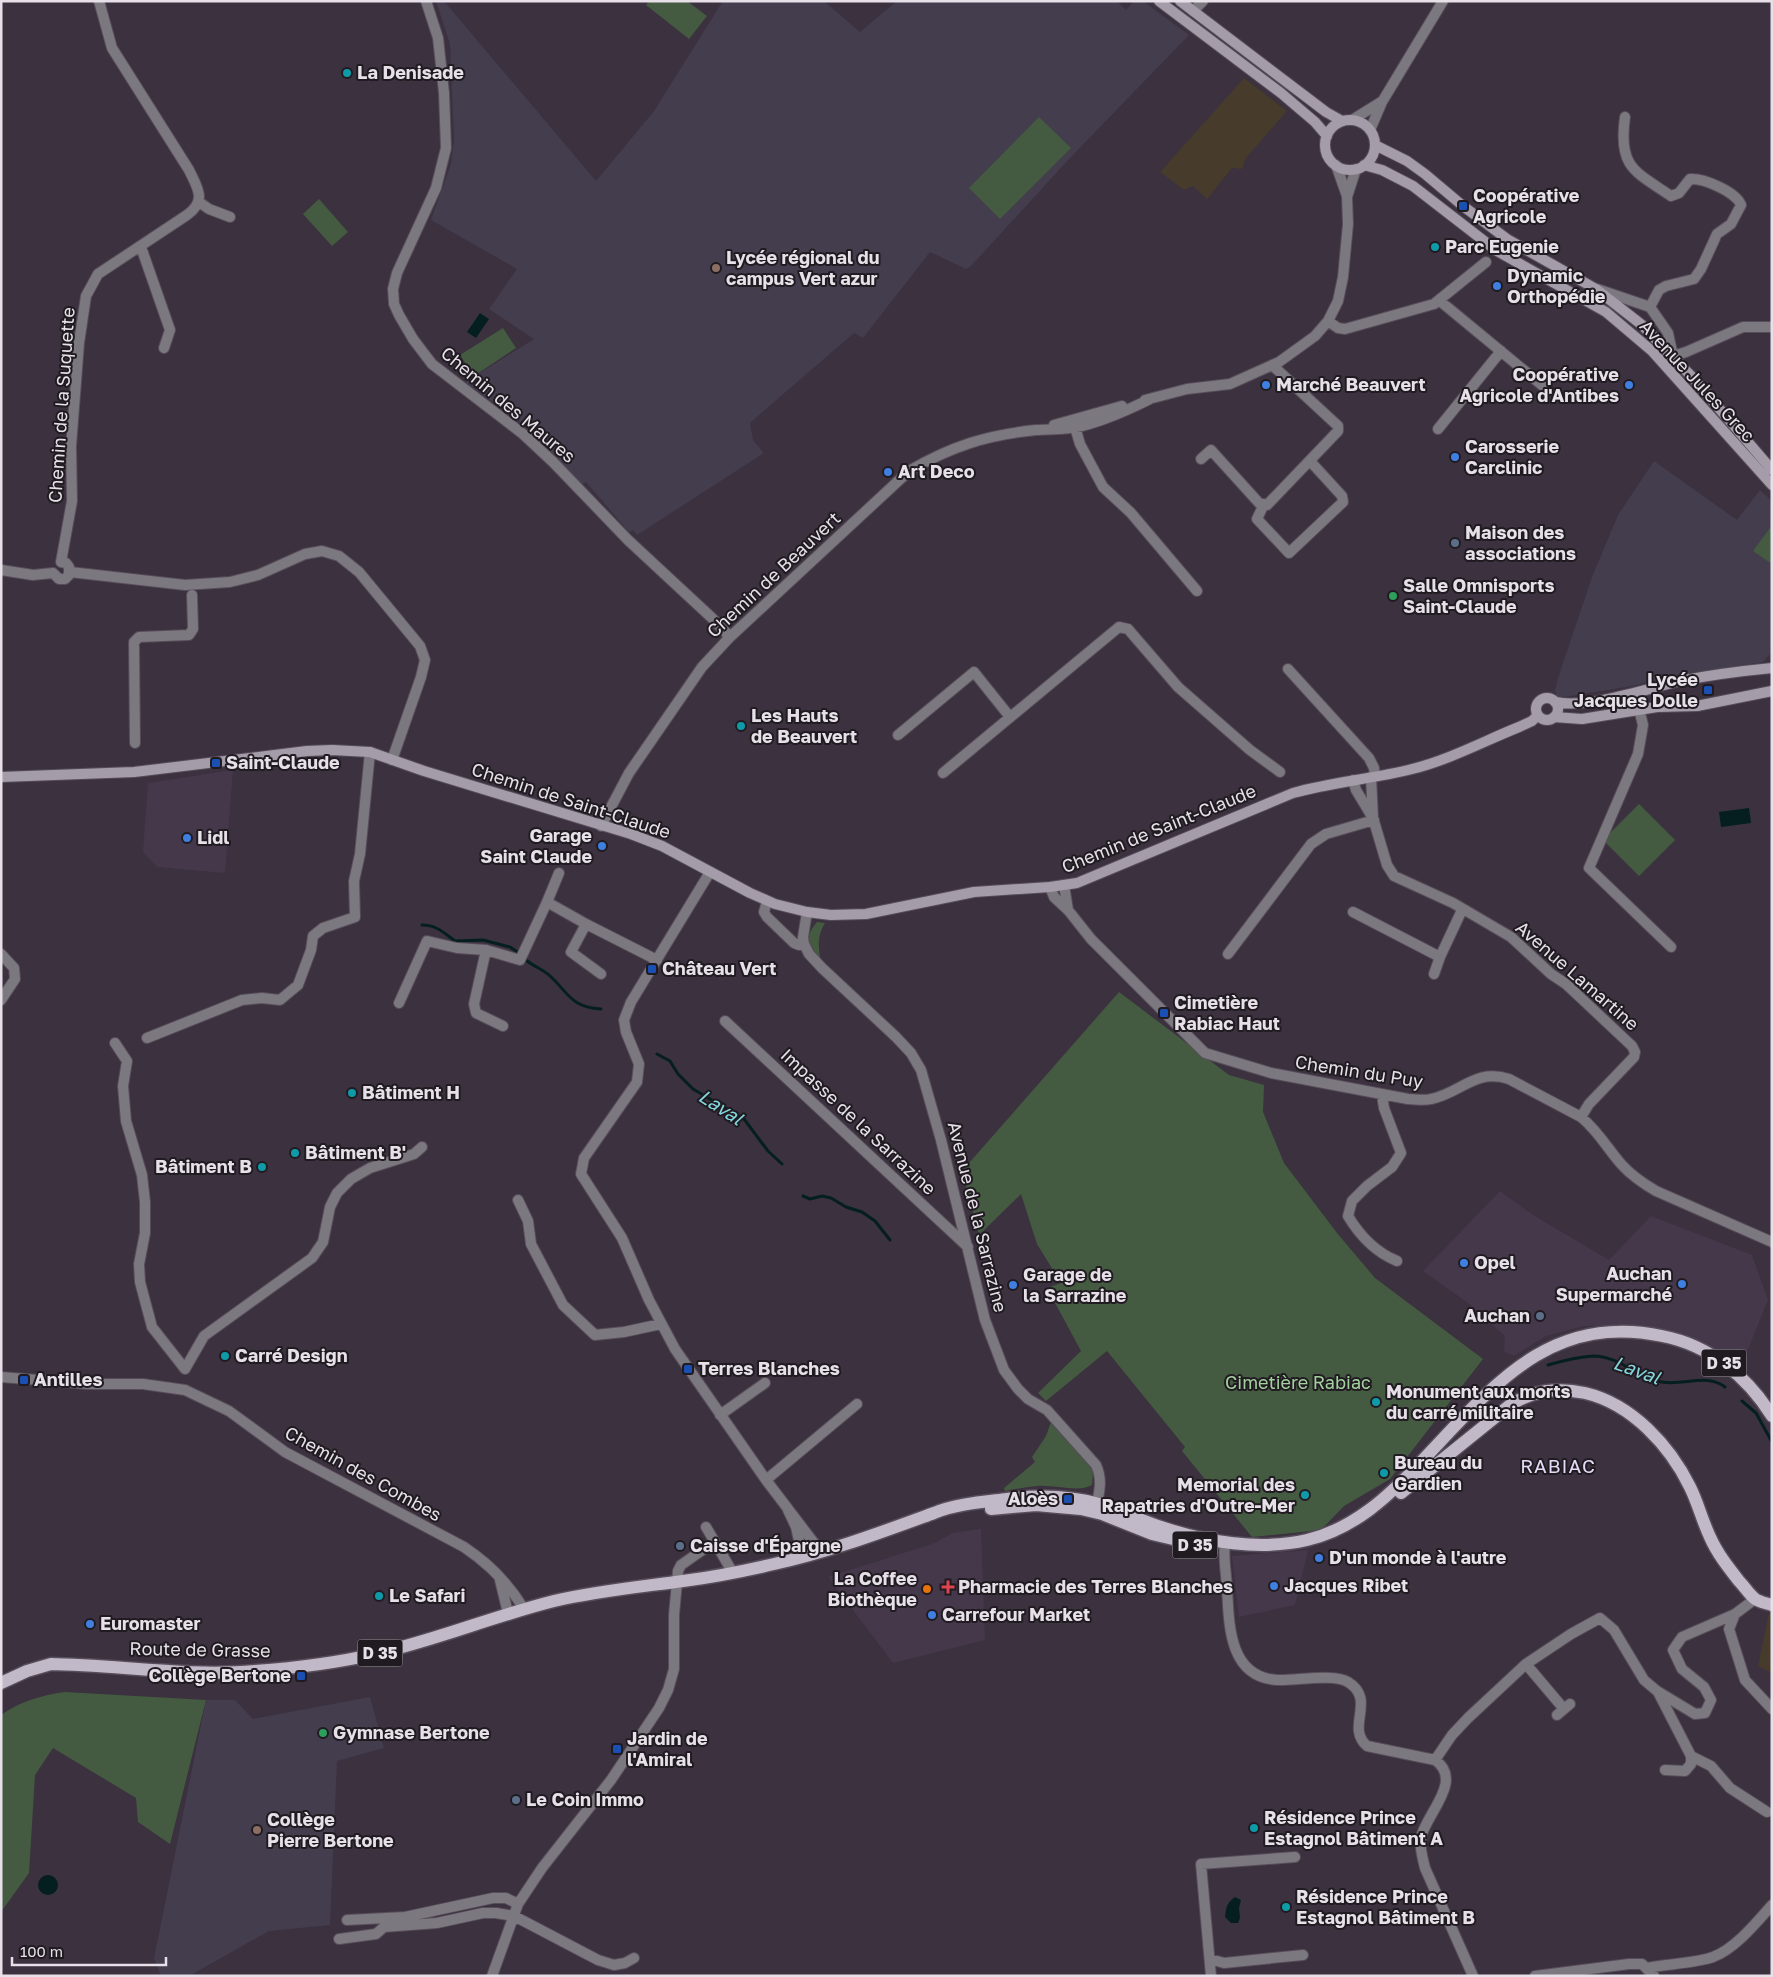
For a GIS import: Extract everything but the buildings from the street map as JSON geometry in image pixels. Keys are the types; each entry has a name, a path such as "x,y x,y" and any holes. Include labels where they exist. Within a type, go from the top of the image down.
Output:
{"main road":[{"name":"D 35","path":"1224,1546 1288,1544 1309,1540 1350,1524 1395,1490 1475,1406 1521,1364 1568,1340 1589,1334 1612,1331 1658,1335 1699,1347 1728,1365 1759,1396 1772,1416"},
{"name":"D 35","path":"1096,1508 1224,1546 1273,1552 1322,1544 1340,1537 1383,1508 1494,1418 1523,1397 1539,1391 1568,1390 1594,1395 1612,1404 1641,1423 1661,1441 1690,1487 1713,1543 1726,1565 1755,1599"},
{"path":"1475,1406 1459,1430 1460,1435 1464,1435 1494,1418"},
{"name":"Route de Grasse","path":"1,1683 27,1671 51,1664 185,1671 247,1672 273,1670 378,1653 508,1613 611,1589 677,1582 733,1573 811,1554 936,1512 970,1504 1034,1496 1096,1508"},
{"path":"1755,1599 1772,1605"}],"street":[{"path":"98,1 112,48 189,170 199,192 199,202 230,217"},
{"name":"Chemin des Maures","path":"426,1 438,38 444,93 446,148 436,188 398,273 393,289 394,304 399,315 413,339 432,364 518,430 553,462 628,540 730,637"},
{"path":"1159,1 1281,93 1327,136"},
{"path":"1180,1 1326,112 1347,120 1359,121 1370,130 1375,145 1370,159 1360,167 1349,169 1336,165 1327,154 1327,136 1335,124 1347,120 1382,102"},
{"path":"1193,11 1203,1"},
{"path":"1370,130 1382,102 1443,1"},
{"path":"1625,117 1623,143 1626,157 1634,171 1671,196 1679,193 1690,180 1700,178 1739,199 1741,205 1731,224 1717,234 1694,279 1666,286 1659,290 1650,307"},
{"name":"Avenue Jules Grec","path":"1375,145 1425,174 1462,206 1506,239 1596,289 1642,325 1673,356 1772,470"},
{"name":"Chemin de Beauvert","path":"600,826 629,773 702,667 730,637 909,471 933,456 962,444 1036,430 1187,389 1230,384 1272,365 1315,336 1328,321 1338,301 1343,277 1348,224 1347,197 1336,165"},
{"name":"Chemin de Beauvert","path":"1347,197 1353,175 1360,167"},
{"name":"Avenue Jules Grec","path":"1360,167 1382,170 1413,186 1503,255 1606,312 1652,351 1772,485"},
{"name":"Chemin de la Suquette","path":"61,562 72,501 71,446 79,343 86,296 98,274 187,215 196,208 199,202"},
{"path":"141,247 170,330 164,348"},
{"path":"1328,321 1338,328 1345,329 1434,304 1486,262"},
{"path":"1596,289 1650,307 1668,333 1673,356 1743,327 1772,327"},
{"path":"1440,301 1543,386"},
{"path":"1438,429 1501,351"},
{"path":"1201,459 1211,450 1259,503 1267,505 1338,431 1338,426 1272,365"},
{"name":"Chemin de Beauvert","path":"1036,430 1075,427 1118,414 1150,399"},
{"path":"1075,427 1080,444 1103,487 1131,514 1197,591"},
{"path":"1264,504 1257,519 1289,553 1343,502 1342,496 1310,461"},
{"path":"70,572 193,585 230,582 258,575 305,554 322,551 339,556 359,572 420,646 425,660 392,760"},
{"path":"61,562 68,565 70,572 67,577 57,578 53,573 54,566 61,562"},
{"path":"1,570 33,575 53,573"},
{"path":"135,743 134,642 139,637 188,635 191,633 193,629 192,595"},
{"path":"943,774 1119,627 1128,629 1178,687 1250,750 1280,772"},
{"path":"1772,668 1683,681 1641,692 1586,702 1564,704 1550,699 1541,700 1537,706 1538,716 1544,720 1554,717 1582,719 1657,707 1697,706 1772,690"},
{"path":"1288,669 1369,758 1374,768 1373,776"},
{"path":"898,735 974,672 1010,717"},
{"path":"1554,717 1558,709 1555,702"},
{"path":"1640,709 1642,725 1638,754 1589,868 1671,948"},
{"name":"Chemin de Saint-Claude","path":"1,777 134,772 307,751 370,752 662,846 767,901 784,907 843,916 860,915 974,892 1050,887 1085,880 1292,793 1426,765 1519,727 1538,716"},
{"path":"147,1038 242,1000 262,998 280,1000 298,985 311,950 313,936 323,928 355,917 354,881 360,854 370,752"},
{"name":"Avenue Lamartine","path":"1373,776 1373,819"},
{"name":"Avenue Lamartine","path":"1353,780 1356,790 1373,819 1387,865 1394,876 1453,903 1511,937 1566,984 1632,1046 1635,1052 1634,1057 1589,1104 1580,1117"},
{"path":"1228,954 1311,844 1326,834 1373,819"},
{"path":"710,872 631,1002 624,1020 626,1032 639,1064 637,1082 584,1158 581,1174 622,1238 661,1324 675,1349 788,1510 796,1527 801,1550 811,1554"},
{"path":"399,1003 427,941 457,948 486,950 520,960 559,873"},
{"name":"Chemin du Puy","path":"1064,885 1068,910"},
{"name":"Chemin du Puy","path":"1050,887 1054,897 1068,910 1091,939 1205,1053 1271,1073 1408,1099 1431,1100 1481,1077 1499,1075 1524,1085 1580,1117 1600,1135 1622,1164 1656,1192 1772,1242"},
{"name":"Avenue de la Sarrazine","path":"767,901 764,912 768,917 794,943 804,944 809,954 822,968 906,1048 921,1070 937,1124 985,1318 1004,1370 1018,1389 1028,1399 1047,1410 1096,1465 1101,1481 1096,1508"},
{"path":"547,902 657,960"},
{"path":"1434,974 1462,910"},
{"path":"804,944 803,931 807,912"},
{"path":"1354,912 1440,957"},
{"path":"586,924 570,952 601,974"},
{"path":"486,950 474,1004 476,1013 503,1026"},
{"path":"1,954 14,968 15,979 1,1000"},
{"name":"Impasse de la Sarrazine","path":"725,1021 968,1247"},
{"path":"115,1043 127,1061 123,1086 126,1121 142,1175 146,1202 145,1233 139,1264 140,1282 152,1327 185,1369 204,1336 312,1258 323,1242 330,1207 337,1193 351,1179 370,1168 414,1154 422,1147"},
{"path":"1382,1095 1384,1108 1401,1153 1392,1167 1367,1186 1352,1201 1348,1216 1358,1233 1383,1255 1397,1261"},
{"path":"518,1200 528,1221 531,1244 563,1305 582,1324 595,1335 624,1332 661,1324"},
{"name":"Chemin des Combes","path":"1,1378 88,1384 143,1384 185,1390 229,1412 285,1452 464,1547 486,1563 517,1596 524,1609"},
{"path":"720,1415 765,1383"},
{"path":"766,1480 857,1404"},
{"path":"706,1527 733,1573"},
{"path":"492,1976 518,1904 542,1868 611,1780 659,1708 668,1690 674,1669 675,1601 678,1571 681,1565 714,1542"},
{"path":"1224,1546 1232,1644 1246,1666 1256,1674 1275,1680 1327,1678 1347,1681 1358,1690 1362,1700 1358,1732 1360,1740 1367,1746 1435,1760 1443,1766 1447,1775 1446,1786 1422,1836 1421,1853 1425,1868 1473,1976"},
{"name":"Chemin des Combes","path":"500,1579 508,1613"},
{"path":"1435,1760 1452,1735 1468,1718 1526,1664 1571,1634 1600,1618 1614,1630 1644,1680 1657,1691 1695,1714 1705,1713 1711,1700 1704,1687 1682,1669 1674,1650 1682,1637 1735,1614 1755,1599"},
{"path":"1735,1614 1729,1629 1745,1680 1772,1709"},
{"path":"1526,1664 1564,1710"},
{"path":"1657,1691 1692,1756 1711,1766 1730,1788 1767,1812"},
{"path":"1665,1770 1685,1771 1691,1764 1692,1756"},
{"path":"1211,1976 1201,1864 1294,1857"},
{"path":"347,1920 405,1917 493,1898 506,1898 518,1904"},
{"path":"1535,1976 1629,1964 1642,1964 1651,1972 1713,1957 1724,1951 1754,1926 1772,1904"},
{"path":"339,1939 376,1934 384,1927 437,1923 483,1913 496,1913 514,1916 598,1960 614,1965 625,1963 634,1958"},
{"path":"1210,1959 1224,1963 1304,1955"}],"shaded area":[{"name":"Lycée régional du campus Vert azur","path":"436,1 444,1 596,181 654,111 723,1 824,1 860,32 897,1 1117,1 1126,10 1134,1 1143,1 1189,35 1070,158 971,266 966,269 930,252 863,338 854,333 750,423 753,440 764,453 637,535 633,530 629,532 586,482 582,484 527,427 465,382 534,339 489,309 517,269 431,220 451,164 454,139 450,44"},
{"path":"1244,78 1287,111 1246,158 1242,169 1232,168 1207,199 1193,186 1184,190 1160,172"},
{"path":"480,313 489,319 476,338 467,332"},
{"path":"1654,461 1737,520 1760,490 1772,501 1772,652 1763,662 1677,675 1632,686 1558,698 1555,691 1558,678 1592,577 1618,515"},
{"path":"233,770 225,873 157,867 143,852 148,783"},
{"path":"1749,808 1751,823 1721,827 1719,812"},
{"path":"1500,1191 1533,1215 1609,1260 1651,1216 1752,1255 1768,1300 1741,1367 1708,1346 1670,1331 1628,1324 1584,1326 1546,1336 1514,1356 1504,1351 1505,1336 1468,1303 1423,1271"},
{"path":"981,1529 985,1640 893,1663 828,1577 935,1543 952,1533"},
{"path":"1308,1550 1295,1605 1239,1617 1232,1556"},
{"path":"1769,1613 1772,1614 1772,1673 1758,1666"},
{"name":"Collège Pierre Bertone","path":"370,1697 384,1748 337,1761 330,1925 269,1931 189,1976 161,1976 154,1958 206,1700 235,1700 253,1719"},
{"path":"44,1875 52,1875 58,1881 58,1889 52,1895 44,1895 38,1889 38,1881"},
{"path":"1235,1897 1241,1900 1239,1908 1240,1918 1238,1923 1231,1923 1225,1917 1225,1914 1226,1908"}],"green space":[{"path":"649,1 687,1 707,16 689,39 646,5"},
{"path":"1039,117 1071,148 1000,219 969,188"},
{"path":"319,199 348,232 332,246 303,214"},
{"path":"503,328 516,348 474,376 460,355"},
{"path":"1772,525 1772,564 1753,551"},
{"path":"1639,804 1675,840 1639,876 1603,840"},
{"path":"817,922 825,923 819,942 821,962 812,951 808,938"},
{"name":"Cimetière Rabiac","path":"1119,992 1229,1075 1264,1085 1263,1112 1284,1163 1337,1233 1375,1278 1483,1359 1390,1479 1344,1506 1321,1530 1252,1537 1182,1451 1185,1447 1107,1351 1046,1401 1038,1393 1081,1351 1047,1288 1061,1283 1037,1244 1021,1194 979,1235 962,1171"},
{"path":"1051,1422 1091,1465 1093,1472 1092,1485 1080,1488 1037,1486 1005,1491 1004,1488 1035,1462 1032,1457 1046,1436"},
{"path":"65,1692 206,1700 170,1844 138,1822 136,1798 53,1748 35,1775 29,1873 1,1912 1,1715 15,1706 31,1700"}],"waterway":[{"name":"Laval","path":"422,925 436,928 455,941 483,940 510,947 519,953"},
{"name":"Laval","path":"526,960 549,975 576,1002 591,1008 601,1009"},
{"name":"Laval","path":"657,1054 670,1061 678,1074 693,1089 744,1119 768,1151 782,1164"},
{"name":"Laval","path":"803,1196 810,1199 822,1196 831,1198 846,1207 862,1212 875,1221 890,1240"},
{"name":"Laval","path":"1548,1365 1582,1357 1602,1357 1620,1363 1653,1380 1670,1383 1703,1380 1718,1383 1725,1387"},
{"path":"1742,1401 1756,1413 1772,1442"}],"place":[{"name":"La Denisade","path":"347,73"},
{"name":"Coopérative Agricole","path":"1463,206"},
{"name":"Parc Eugenie","path":"1435,247"},
{"name":"Lycée régional du campus Vert azur","path":"716,268"},
{"name":"Dynamic Orthopédie","path":"1497,286"},
{"name":"Marché Beauvert","path":"1266,385"},
{"name":"Coopérative Agricole d'Antibes","path":"1629,385"},
{"name":"Carosserie Carclinic","path":"1455,457"},
{"name":"Art Deco","path":"888,472"},
{"name":"Maison des associations","path":"1455,543"},
{"name":"Salle Omnisports Saint-Claude","path":"1393,596"},
{"name":"Lycée Jacques Dolle","path":"1708,690"},
{"name":"Les Hauts de Beauvert","path":"741,726"},
{"name":"Saint-Claude","path":"216,763"},
{"name":"Lidl","path":"187,838"},
{"name":"Garage Saint Claude","path":"602,846"},
{"name":"Château Vert","path":"652,969"},
{"name":"Cimetière Rabiac Haut","path":"1164,1013"},
{"name":"Bâtiment H","path":"352,1093"},
{"name":"Bâtiment B'","path":"295,1153"},
{"name":"Bâtiment B","path":"262,1167"},
{"name":"Opel","path":"1464,1263"},
{"name":"Auchan Supermarché","path":"1682,1284"},
{"name":"Garage de la Sarrazine","path":"1013,1285"},
{"name":"Auchan","path":"1540,1316"},
{"name":"Carré Design","path":"225,1356"},
{"name":"Terres Blanches","path":"688,1369"},
{"name":"Antilles","path":"24,1380"},
{"name":"Monument aux morts du carré militaire","path":"1376,1402"},
{"name":"Bureau du Gardien","path":"1384,1473"},
{"name":"Memorial des Rapatries d'Outre-Mer","path":"1305,1495"},
{"name":"Aloès","path":"1068,1499"},
{"name":"Caisse d'Épargne","path":"680,1546"},
{"name":"D'un monde à l'autre","path":"1319,1558"},
{"name":"Jacques Ribet","path":"1274,1586"},
{"name":"Pharmacie des Terres Blanches","path":"948,1587"},
{"name":"La Coffee Biothèque","path":"927,1589"},
{"name":"Le Safari","path":"379,1596"},
{"name":"Carrefour Market","path":"932,1615"},
{"name":"Euromaster","path":"90,1624"},
{"name":"Collège Bertone","path":"301,1676"},
{"name":"Gymnase Bertone","path":"323,1733"},
{"name":"Jardin de l'Amiral","path":"617,1749"},
{"name":"Le Coin Immo","path":"516,1800"},
{"name":"Résidence Prince Estagnol Bâtiment A","path":"1254,1828"},
{"name":"Collège Pierre Bertone","path":"257,1830"},
{"name":"Résidence Prince Estagnol Bâtiment B","path":"1286,1907"}],"district":[{"name":"RABIAC","path":"1558,1466"}]}
